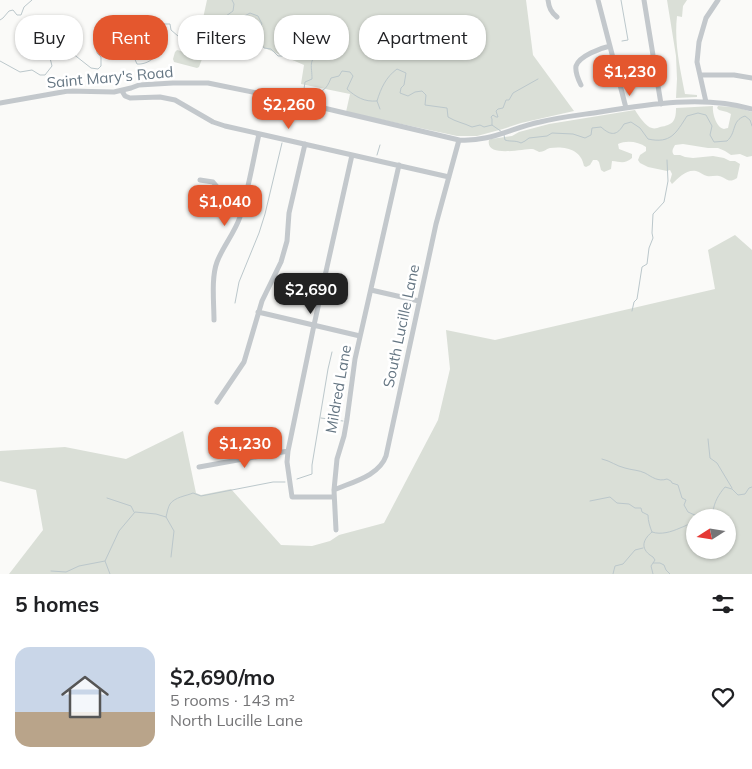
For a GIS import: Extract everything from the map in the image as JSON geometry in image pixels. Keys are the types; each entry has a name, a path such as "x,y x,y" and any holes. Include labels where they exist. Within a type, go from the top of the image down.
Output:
{"street":[{"path":"548,0 551,12 557,17"},
{"path":"598,0 626,108"},
{"path":"644,0 661,104"},
{"path":"706,102 697,62 699,42 706,18 718,0"},
{"path":"580,85 576,71 578,62 598,50 610,46"},
{"path":"700,75 734,75 752,78"},
{"name":"Saint Mary's Road","path":"0,103 68,92 108,93 122,91 139,85 173,82 208,83 277,97 459,140 475,140 496,136 544,121 661,104 706,102 738,105 752,109"},
{"path":"122,91 125,96 130,98 160,97 175,100 213,122 449,177"},
{"path":"214,320 215,267 236,229 259,134"},
{"name":"South Lucille Lane","path":"334,490 371,474 385,460 436,224 459,140"},
{"path":"217,402 244,362 258,312 285,252 289,213 305,144"},
{"path":"334,497 292,497 287,462 314,325 352,155"},
{"name":"Mildred Lane","path":"336,530 334,490 337,459 347,419 353,370 360,336 399,165"},
{"path":"200,180 213,182 226,196 244,201"},
{"path":"371,290 419,301"},
{"path":"258,312 360,336"},
{"path":"199,467 288,451"}],"shaded area":[{"path":"207,0 526,0 533,55 574,111 521,123 477,136 457,136 346,112 350,94 301,84 304,65 292,60 349,60 349,15 274,15 274,52 264,48 264,15 204,15"},
{"path":"667,0 687,0 683,6 682,17 677,16 677,46 685,94 697,95 697,97 676,98 676,56"},
{"path":"178,50 178,60 202,60 199,67 174,62 175,52"},
{"path":"713,106 717,123 724,129 728,128 731,114 719,110 718,106 736,107 752,112 752,156 731,155 718,148 683,144 675,145 673,152 674,155 685,157 713,156 735,161 740,164 737,178 732,180 719,176 707,176 697,171 689,171 672,184 670,181 672,174 670,170 648,167 640,163 638,160 640,155 646,151 646,147 633,142 618,144 619,149 632,154 632,158 625,162 612,161 611,169 604,172 601,170 597,160 593,160 586,167 576,152 567,148 550,148 542,152 532,149 498,151 489,146 489,140 491,139 512,136 519,132 549,124 635,110 647,125 656,128 673,122 676,108"},
{"path":"735,235 752,250 752,574 9,574 43,530 36,490 0,481 0,451 65,447 126,459 183,431 196,493 201,495 231,489 281,545 312,546 330,541 339,535 384,523 438,420 450,369 446,330 495,340 715,289 708,250"}],"waterway":[{"path":"0,20 9,11 13,10 17,15 21,15 24,7 32,0"},
{"path":"227,15 233,11 234,4 232,0"},
{"path":"621,0 628,40 622,41"},
{"path":"0,61 20,72 32,70 40,75 45,75 52,66 50,58 52,52 59,55 72,53 91,68 98,69 101,66 101,57 97,53 97,44 107,44 115,41 125,51 132,53 137,64 141,64 156,56 157,43 149,34 150,30 164,24 170,24 171,30 178,36 187,36 193,43 202,42 205,35 220,29 221,19 226,16 242,17 250,13 258,16 262,24 255,33 254,38 264,48 271,49 278,56 285,56 294,47 316,47 319,49 319,53 312,61 312,79 305,82 304,89 309,94 323,90 331,78 339,76 342,71 350,72 353,76 347,89 360,98 368,101 377,101 384,83 397,69 406,73 404,85 400,93 408,96 422,91 426,95 425,105 447,108 448,117 451,119 472,127 492,125 502,132"},
{"path":"492,125 491,117 493,115 498,117 496,111 503,108 506,100 509,100 513,93 538,79"},
{"path":"377,101 380,109"},
{"path":"278,109 288,111"},
{"path":"290,112 299,114"},
{"path":"504,135 505,140 521,143 529,138 547,136 552,133 573,134 585,138 591,135 592,128 601,127 608,132 616,133 624,124 631,122 640,128 648,139 662,140 672,136 687,116 698,113 706,115 712,126 710,135 714,142 727,141 738,121 745,116 750,120 752,126"},
{"path":"235,303 239,282 265,214 282,143"},
{"path":"377,155 380,145"},
{"path":"632,311 634,302 637,299 642,267 647,264 649,248 653,238 653,214 664,202 668,181 667,160"},
{"path":"297,479 312,474 332,352"},
{"path":"321,418 343,421"},
{"path":"708,439 710,458 717,463 732,488"},
{"path":"602,459 622,467 643,472 658,479 667,479 678,485 682,498 686,500 684,505 688,512 697,516 700,512 713,512 717,498 725,487 732,489 738,495 745,494 752,487"},
{"path":"171,557 174,531 166,517 169,505 175,500 193,493 201,496 273,482 285,482"},
{"path":"590,501 610,497 617,503 641,508 642,512 648,515 652,532 655,533 670,532 686,525"},
{"path":"107,498 131,506 134,512"},
{"path":"110,574 105,561 119,531 135,512 166,517"},
{"path":"652,532 644,542 646,551 655,560 653,563 664,565 670,574"},
{"path":"613,574 615,566 623,564 635,550 643,548"},
{"path":"51,571 66,572 79,566 105,561"},
{"path":"653,563 651,566 653,574"}]}
